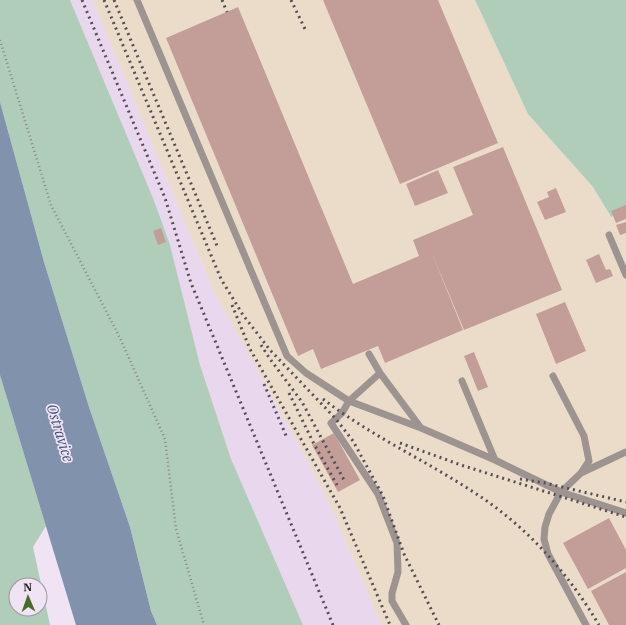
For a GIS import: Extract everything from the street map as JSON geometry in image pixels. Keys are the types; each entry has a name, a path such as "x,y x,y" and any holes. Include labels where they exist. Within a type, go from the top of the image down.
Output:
{"lane":[{"path":"137,0 287,356 306,373 348,401 421,428 495,460 561,492 626,513"},
{"path":"609,235 626,275"},
{"path":"370,354 380,373 421,428"},
{"path":"380,373 348,401 342,413 331,424 378,494 397,543 398,572 392,593 392,601 406,625"},
{"path":"553,376 584,436 589,461 581,473 561,492 549,514 545,527 544,539 548,554 586,625"},
{"path":"462,381 495,460"},
{"path":"581,473 626,452"}],"path":[{"path":"0,40 51,205 120,338 165,439 176,529 204,625"}],"shaded area":[{"path":"70,0 93,0 214,292 301,449 334,513 381,625 303,625 231,460 200,365 153,198"},
{"path":"92,0 475,0 528,114 593,187 610,217 626,210 626,625 381,625 334,513 301,449 214,292"}],"green space":[{"path":"0,0 70,0 153,198 170,245 200,365 231,459 303,625 157,625 151,611 130,527 89,407 44,262 0,102"},
{"path":"475,0 626,0 626,210 611,217 593,187 528,114"},
{"path":"0,375 46,526 33,547 40,577 8,577 8,617 48,616 50,625 0,625"}],"water":[{"name":"Ostravice","path":"0,102 44,262 89,407 130,527 151,611 157,625 76,625 0,375"}],"building":[{"path":"323,0 438,0 498,143 400,184"},
{"path":"238,7 353,284 419,256 413,240 473,215 453,167 503,147 562,290 464,330 431,251 463,330 385,363 378,346 321,369 313,349 298,356 166,38"},
{"path":"438,170 448,193 415,206 406,184"},
{"path":"556,188 566,212 545,220 537,202 549,197 547,192"},
{"path":"626,205 626,219 616,223 611,211"},
{"path":"626,222 626,233 620,235 616,225"},
{"path":"161,228 166,242 158,245 153,231"},
{"path":"599,254 606,270 610,269 613,276 596,283 586,260"},
{"path":"565,302 586,351 556,364 536,314"},
{"path":"474,352 488,387 478,391 464,356"},
{"path":"334,433 360,480 338,492 312,445"},
{"path":"609,518 626,550 626,568 588,589 563,543"},
{"path":"626,572 626,625 609,625 591,591"}],"railway":[{"path":"82,0 165,198 191,283 333,625"},
{"path":"104,0 221,279 243,315 270,350 336,419 353,441 383,496 404,554 439,625"},
{"path":"114,0 218,248"},
{"path":"222,0 227,12"},
{"path":"291,0 305,29"},
{"path":"232,305 250,349 340,508 390,625"},
{"path":"261,345 302,402 344,480"},
{"path":"264,384 287,438"},
{"path":"289,393 314,444 337,485"},
{"path":"323,399 360,425 478,495 514,522 546,553 574,587 599,625"},
{"path":"400,443 461,465 626,517"},
{"path":"520,479 545,483 626,502"}]}
